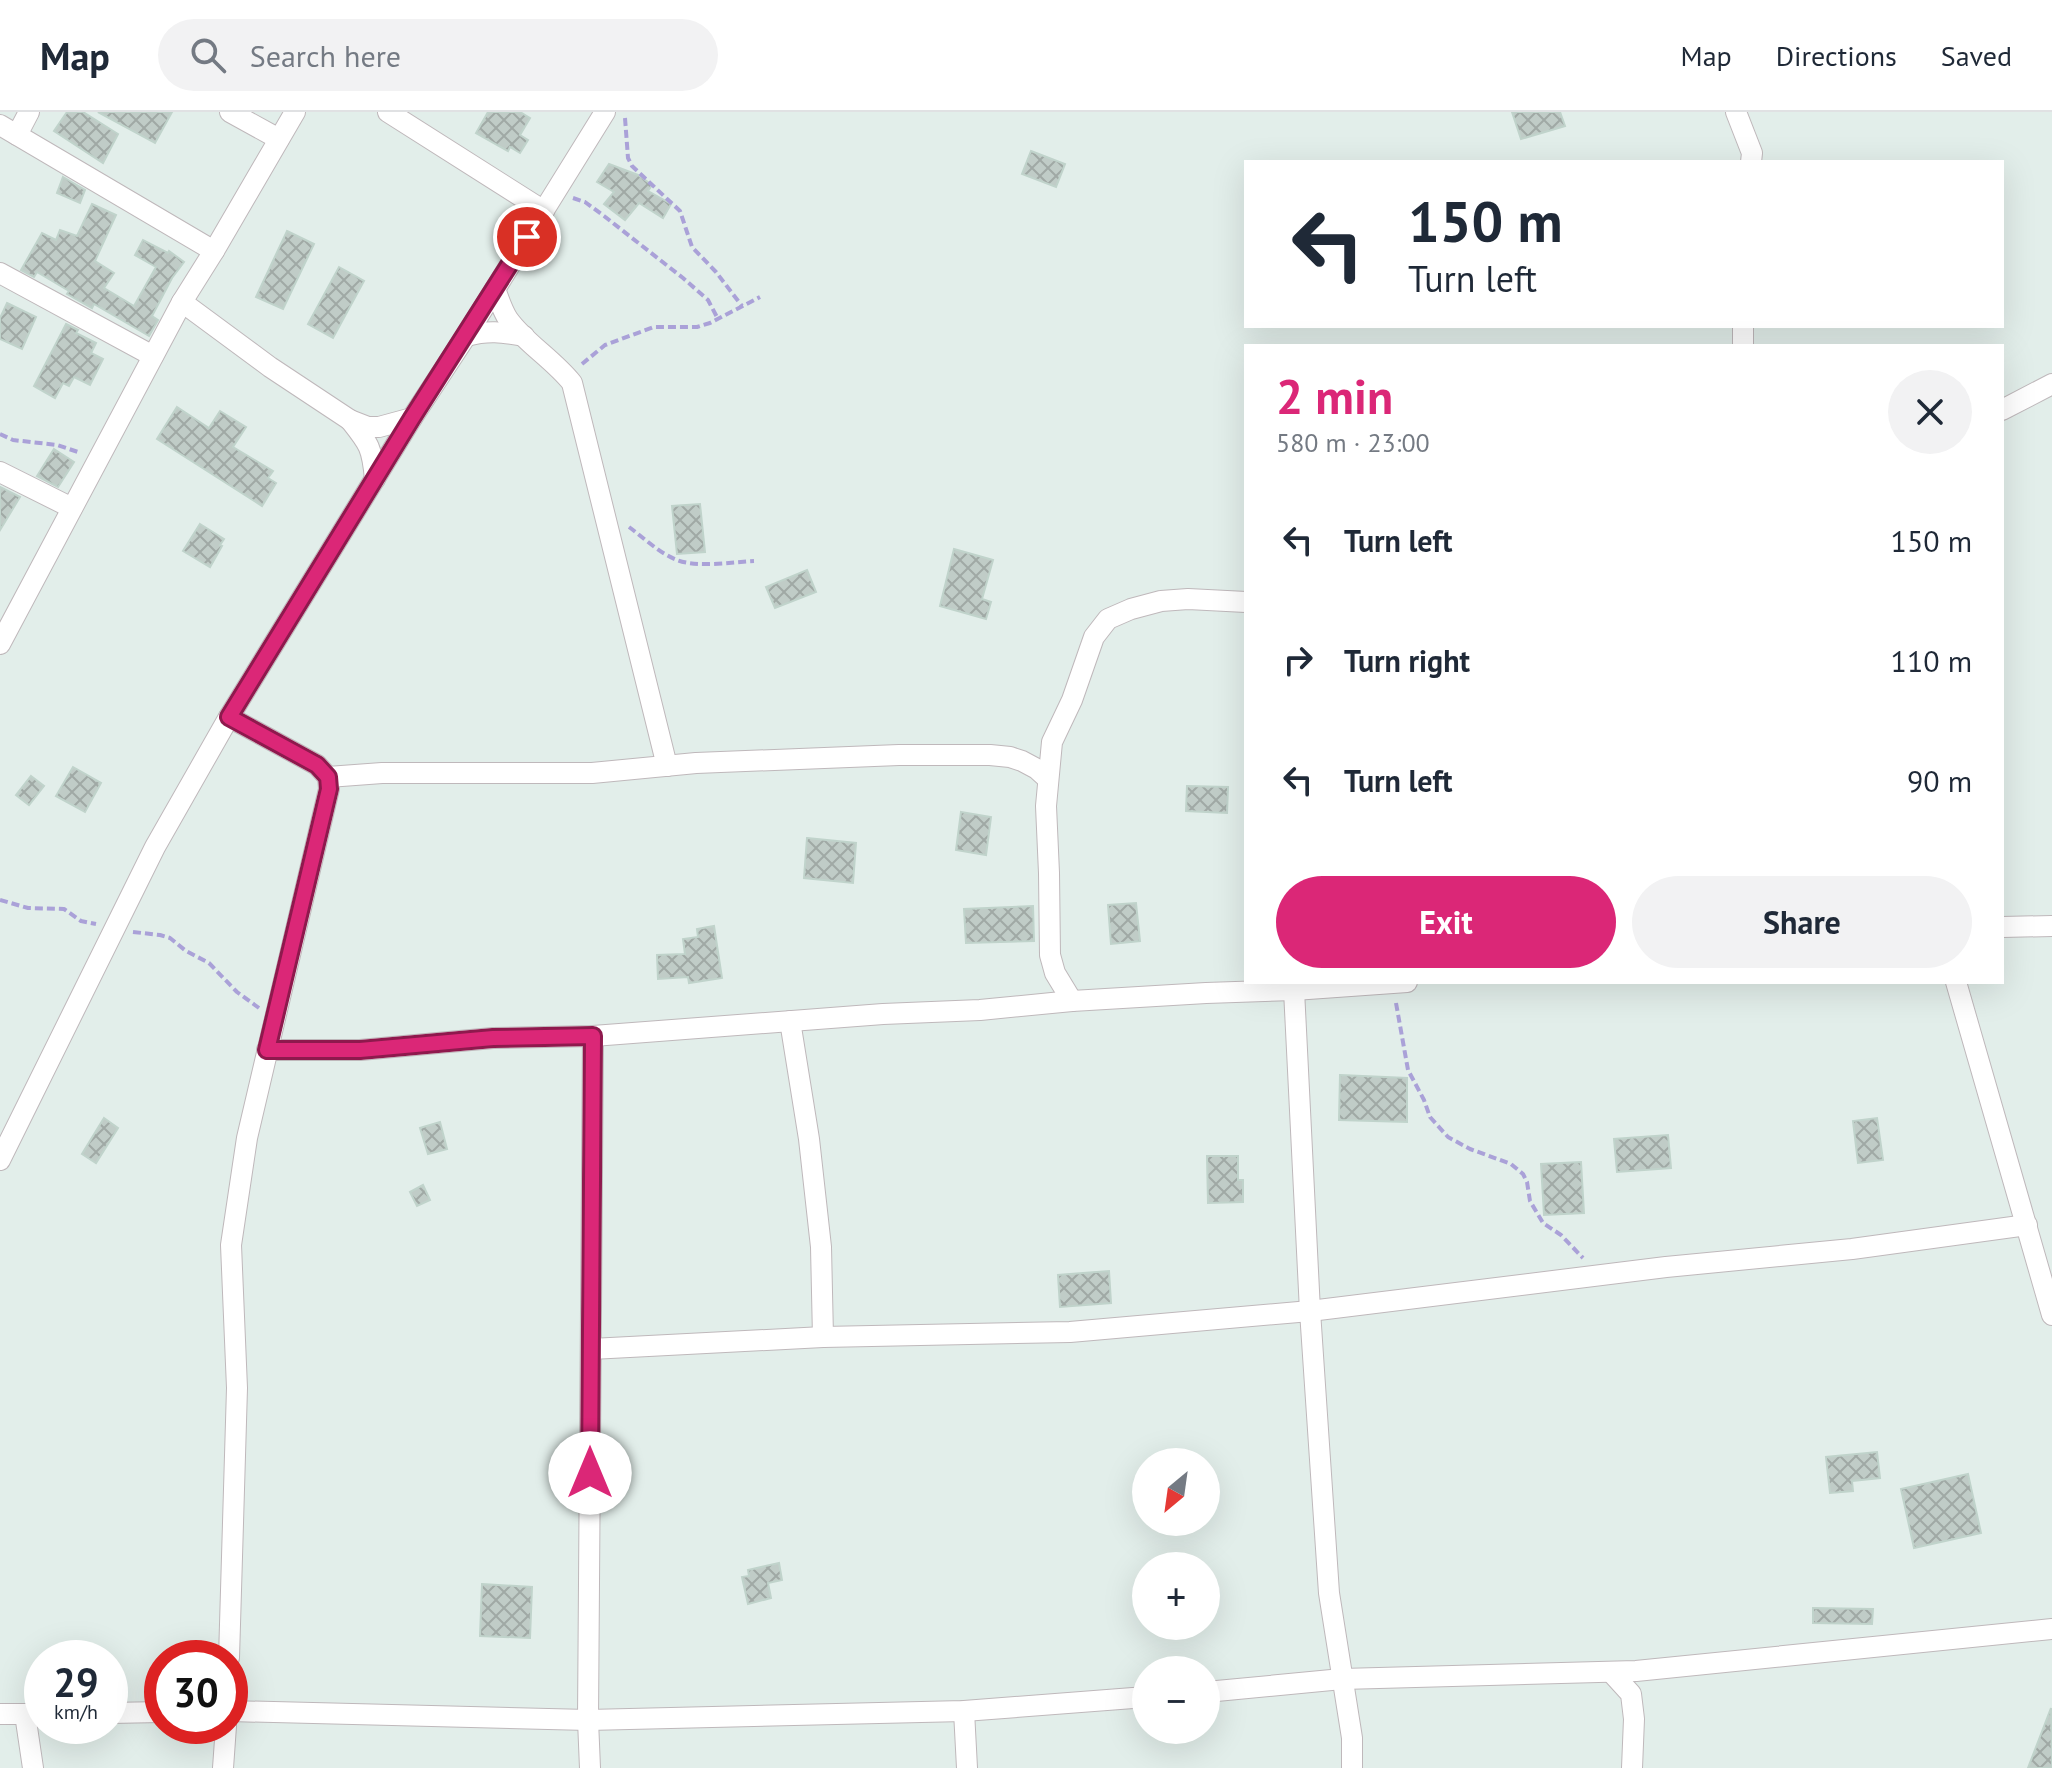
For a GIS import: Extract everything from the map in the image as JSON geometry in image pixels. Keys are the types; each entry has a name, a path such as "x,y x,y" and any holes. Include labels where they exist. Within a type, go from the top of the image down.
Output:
{"street":[{"path":"29,112 8,130 214,251"},
{"path":"230,112 279,139"},
{"path":"0,644 182,302 295,112"},
{"path":"388,112 544,211"},
{"path":"1,1154 155,847 229,717 605,112"},
{"path":"1736,112 1752,153 1751,160"},
{"path":"0,273 153,356"},
{"path":"495,289 505,315 572,383 667,766"},
{"path":"182,302 270,367 350,420 368,427 379,427 412,418"},
{"path":"466,336 484,331 525,336"},
{"path":"2004,409 2052,384"},
{"path":"350,420 369,444 375,479"},
{"path":"0,472 72,508"},
{"path":"1072,1001 1055,973 1050,955 1046,806 1052,742 1072,700 1094,637 1108,619 1161,601 1244,602"},
{"path":"229,717 317,765 328,777 329,789 247,1138 231,1245 237,1388 230,1640"},
{"path":"328,777 382,773 592,773 696,763 899,755 990,755 1022,761 1048,779"},
{"path":"2004,927 2052,926"},
{"path":"267,1050 360,1050 493,1038 593,1036 1072,1001 1379,984"},
{"path":"1957,984 2052,1315"},
{"path":"1294,990 1310,1311 1329,1593 1352,1738 1352,1768"},
{"path":"790,1021 809,1139 821,1247 823,1337"},
{"path":"590,1768 593,1036"},
{"path":"0,1118 22,1115"},
{"path":"591,1349 823,1337 1070,1332 1310,1311 1666,1267 1852,1249 2027,1225"},
{"path":"1220,1691 1342,1679 1636,1671 2052,1629"},
{"path":"1611,1672 1631,1694 1634,1719 1632,1768"},
{"path":"248,1711 588,1720 964,1711 1132,1698"},
{"path":"964,1711 967,1768"},
{"path":"0,1714 24,1714"},
{"path":"33,1744 33,1768"},
{"path":"223,1768 225,1744"}],"path":[{"path":"624,112 628,158 632,166 680,211 692,247 742,306"},
{"path":"556,191 585,202 640,242 708,300 718,319"},
{"path":"545,355 579,365 605,345 654,327 697,327 760,297"},
{"path":"0,434 13,440 57,445 98,459"},
{"path":"601,507 678,561 691,564 754,561"},
{"path":"0,900 28,908 60,908 81,921 170,938 209,963 251,1004 275,1015"},
{"path":"1393,984 1408,1070 1430,1117 1448,1137 1511,1164 1523,1174 1530,1201 1543,1223 1561,1235 1597,1275"}],"building":[{"path":"67,112 83,112 118,134 103,163 54,131"},
{"path":"98,112 172,112 155,143"},
{"path":"488,112 520,112 530,118 520,135 528,140 520,153 510,147 508,151 476,133"},
{"path":"1512,112 1560,112 1565,126 1521,139"},
{"path":"1031,151 1065,164 1056,187 1022,174"},
{"path":"609,164 638,175 652,185 648,191 671,204 663,218 639,203 625,220 604,204 614,192 597,182"},
{"path":"63,177 85,190 80,203 57,193"},
{"path":"92,204 116,215 95,261 114,273 104,288 134,306 156,267 135,255 143,240 169,251 184,262 152,316 158,320 149,336 94,304 92,308 67,294 69,291 37,272 34,277 21,270 42,233 56,240 60,230 77,236"},
{"path":"287,231 314,244 283,309 256,297"},
{"path":"339,267 364,281 333,338 308,324"},
{"path":"7,303 36,317 22,349 0,339 0,318"},
{"path":"66,324 96,343 91,353 103,359 90,385 74,377 69,386 63,383 55,398 34,386"},
{"path":"177,407 209,428 220,411 246,427 233,447 273,471 268,478 276,483 262,506 157,439"},
{"path":"54,449 74,462 58,487 37,476"},
{"path":"0,487 20,497 0,530"},
{"path":"700,504 705,552 677,554 672,506"},
{"path":"200,524 224,539 210,567 183,551"},
{"path":"954,549 993,560 982,599 991,602 986,619 940,606"},
{"path":"807,570 816,592 775,608 766,587"},
{"path":"73,767 101,783 85,812 56,796"},
{"path":"31,776 44,786 29,805 16,795"},
{"path":"1187,786 1228,787 1227,813 1186,811"},
{"path":"961,812 991,817 986,855 956,850"},
{"path":"807,838 856,843 853,883 804,878"},
{"path":"1136,903 1140,941 1111,944 1108,905"},
{"path":"1033,906 1034,941 966,943 964,909"},
{"path":"714,926 722,978 689,983 688,977 658,979 657,955 685,954 683,939 698,937 697,929"},
{"path":"1340,1075 1407,1078 1407,1122 1339,1120"},
{"path":"104,1118 118,1128 96,1163 82,1154"},
{"path":"1877,1118 1883,1160 1858,1163 1853,1121"},
{"path":"440,1122 447,1149 428,1154 420,1128"},
{"path":"1668,1135 1671,1168 1617,1172 1614,1139"},
{"path":"1207,1156 1238,1156 1238,1180 1243,1180 1243,1202 1208,1203"},
{"path":"1581,1162 1584,1213 1544,1215 1541,1164"},
{"path":"423,1185 430,1200 417,1206 410,1192"},
{"path":"1109,1271 1111,1303 1060,1307 1058,1275"},
{"path":"1877,1452 1880,1478 1852,1481 1853,1491 1830,1493 1826,1457"},
{"path":"1968,1474 1981,1533 1914,1548 1901,1489"},
{"path":"779,1563 782,1580 768,1583 771,1598 748,1604 742,1577 749,1576 748,1570"},
{"path":"482,1584 532,1587 530,1638 480,1636"},
{"path":"1813,1608 1873,1609 1872,1624 1813,1623"},
{"path":"2051,1708 2052,1768 2028,1768"}],"route":[{"path":"527,237 229,717 317,765 328,777 329,789 267,1050 360,1050 493,1038 593,1036 590,1473"}]}
